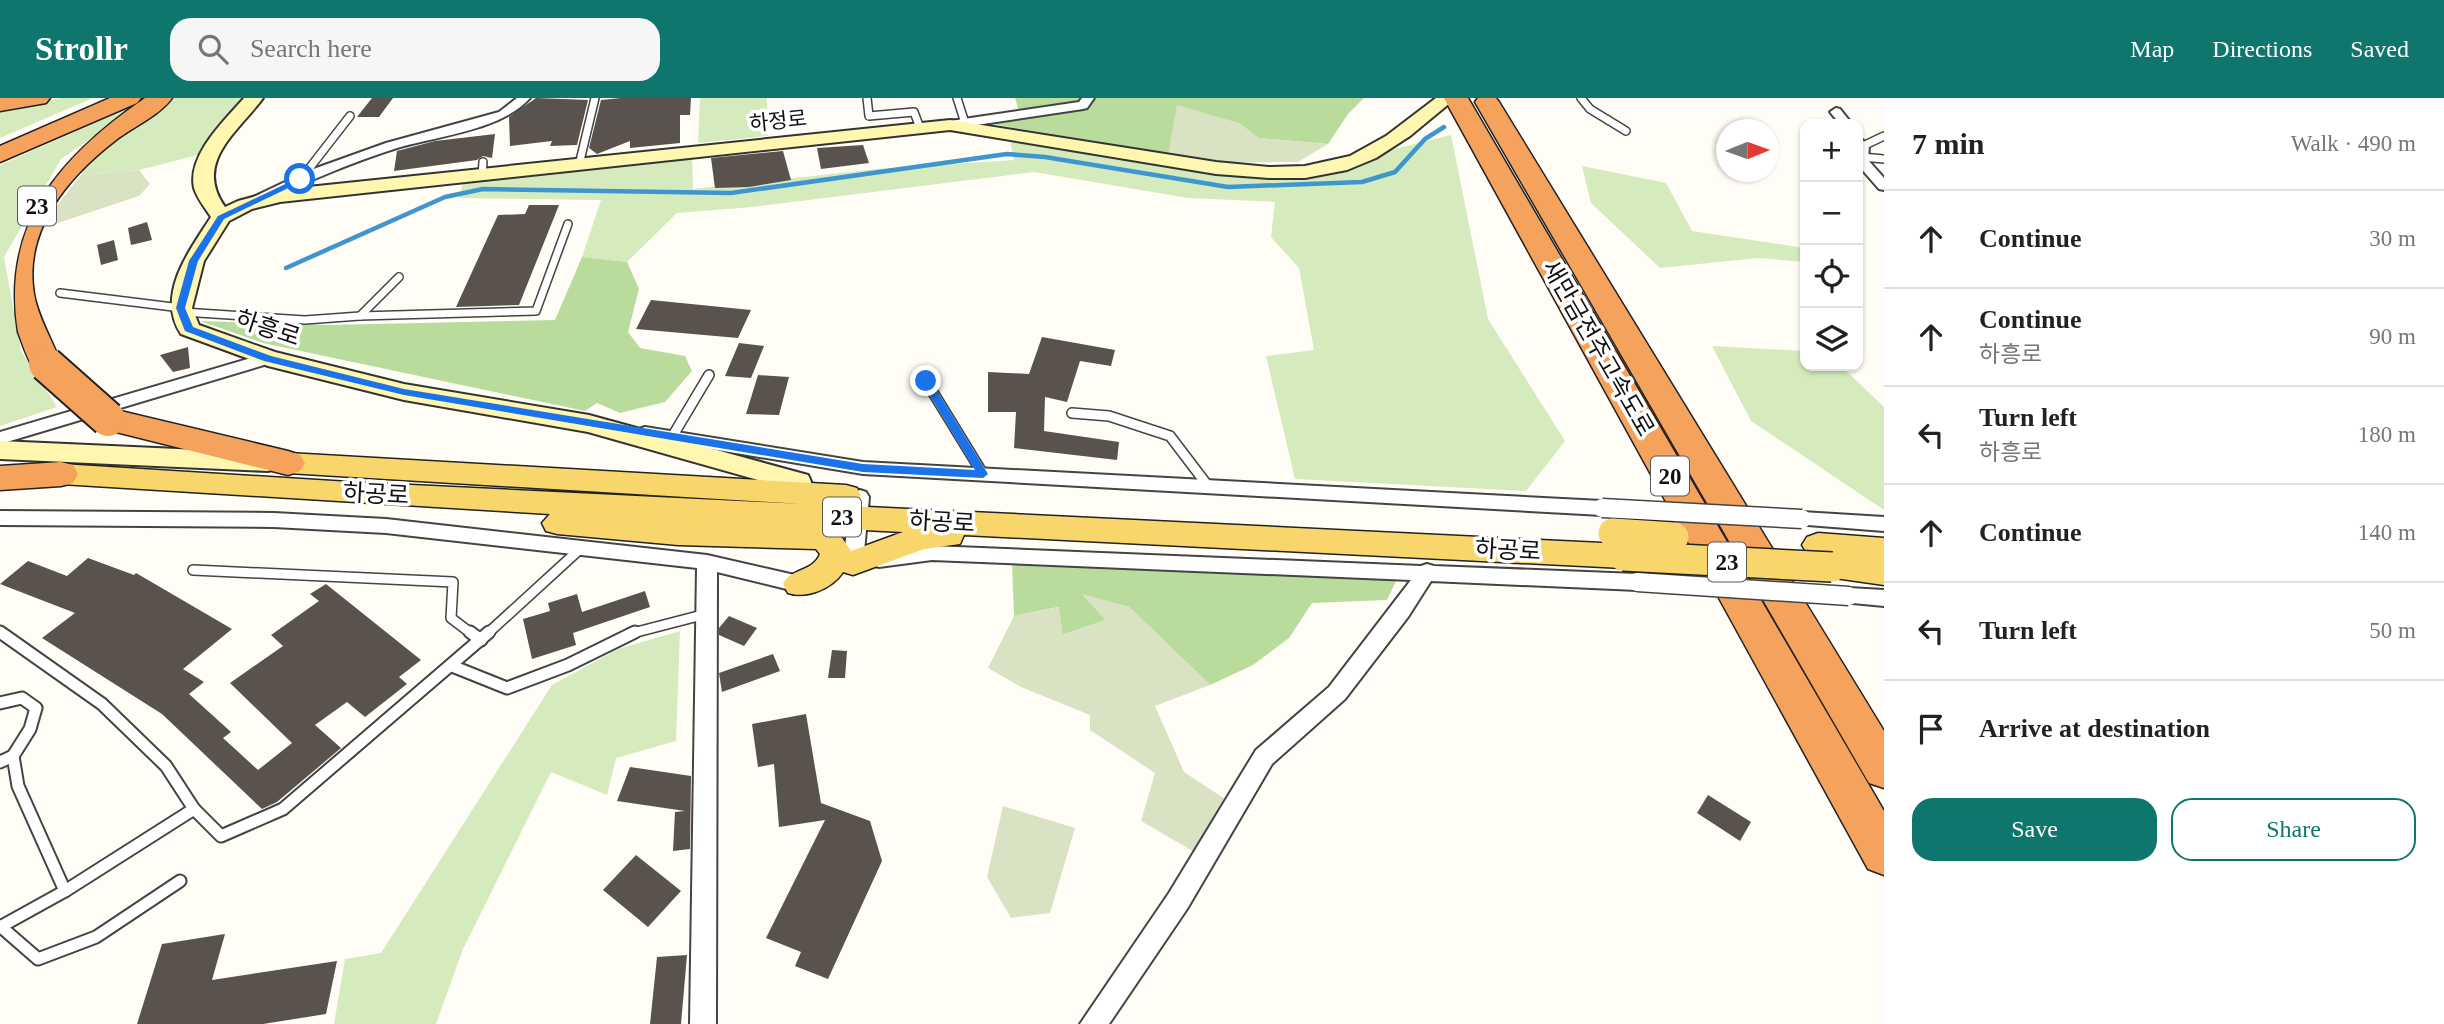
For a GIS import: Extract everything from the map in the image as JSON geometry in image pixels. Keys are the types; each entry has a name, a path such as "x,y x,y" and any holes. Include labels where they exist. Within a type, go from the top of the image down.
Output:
{"highway":[{"path":"0,104 38,98"},
{"path":"0,145 107,98"},
{"path":"0,155 129,98"},
{"name":"23","path":"160,98 92,146 62,175 39,203 24,232 19,291 46,364 108,419 281,475"},
{"name":"새만금전주고속도로","path":"1484,98 1884,769"},
{"name":"새만금전주고속도로","path":"1446,101 1884,854"},
{"name":"23","path":"0,478 61,474"}],"main road":[{"name":"하공로","path":"61,474 281,475 799,493 860,508 1137,532 1619,545 1818,544 1884,550"},
{"name":"하공로","path":"281,475 860,508 1619,545"},
{"path":"281,475 573,525 678,533 808,535 827,540 836,552 834,565 822,576 799,584"},
{"path":"853,563 922,537 1137,532"},
{"name":"하공로","path":"1818,544 1884,573"}],"street":[{"path":"182,310 193,261 221,217 204,188 203,173 228,127 254,98"},
{"path":"245,205 300,179 391,146 503,115 524,98"},
{"path":"958,124 1083,105 1088,98"},
{"name":"하정로","path":"221,217 245,205 279,196 482,169 579,164 871,124 920,128 958,124 1216,168 1258,173 1294,172 1331,168 1357,160 1385,144 1446,101"},
{"path":"1836,112 1842,119"},
{"path":"1863,163 1884,186"},
{"name":"하흥로","path":"182,310 189,329 268,358 404,392 589,424 799,482 799,493"},
{"path":"0,438 268,358"},
{"path":"589,424 863,468 1208,486 1619,545 1849,596 1884,598"},
{"name":"하공로","path":"0,450 281,475"},
{"name":"하공로","path":"0,469 61,474"},
{"path":"853,563 860,508"},
{"path":"0,518 274,520 386,526 706,562 799,584 831,580 853,563 932,553 1427,571 1619,545 1818,544 1884,524"},
{"path":"703,1024 708,613 706,562"},
{"path":"1093,1024 1178,901 1264,757 1337,693 1401,611 1427,571"}],"lane":[{"path":"579,164 595,98"},
{"path":"867,98 871,124"},
{"path":"957,98 958,124"},
{"path":"1581,98 1590,109 1626,131"},
{"path":"300,179 350,116"},
{"path":"1863,147 1884,136"},
{"path":"1863,149 1884,159"},
{"path":"60,293 182,310 305,320 536,311 568,224"},
{"path":"360,316 399,277"},
{"path":"672,438 709,375"},
{"path":"926,381 983,474"},
{"path":"1072,413 1109,416 1170,436 1208,486"},
{"path":"0,632 102,704 166,766 194,809 221,836 283,808 452,666 580,549"},
{"path":"193,570 453,582 451,618 481,640"},
{"path":"452,666 507,688 568,665 631,633 708,613"},
{"path":"0,703 22,698 36,708 30,729 13,755 0,762"},
{"path":"13,755 18,786 65,891"},
{"path":"180,881 96,937 38,959 0,927 65,891 194,809"}],"green space":[{"path":"61,98 93,98 0,138 0,109"},
{"path":"174,98 243,98 198,155 139,170 81,175 109,142"},
{"path":"700,98 767,98 768,136 698,143"},
{"path":"1015,98 1082,98 1079,102 1019,111"},
{"path":"1093,98 1364,98 1348,114 1328,144 1258,138 1239,123 1172,141 1168,155 1080,142 989,123 1086,105"},
{"path":"143,102 61,159 4,257 21,351 57,407 0,426 0,165"},
{"path":"1177,105 1239,123 1258,138 1328,144 1298,162 1219,163 1168,155"},
{"path":"1451,135 1488,319 1565,441 1526,491 1295,479 1266,356 1314,350 1299,268 1271,237 1275,202 1188,198 1034,172 752,207 677,213 627,262 582,257 601,200 459,198 463,183 692,155 693,189 876,169 1014,160 1010,140 1265,178 1345,171 1370,155"},
{"path":"1582,166 1666,183 1692,231 1800,247 1800,262 1758,258 1660,268 1591,203"},
{"path":"139,170 150,184 139,196 52,225 48,217 81,175"},
{"path":"582,257 627,262 639,289 628,332 640,348 685,356 692,371 665,402 620,413 597,403 585,411 263,343 200,321 330,325 555,320"},
{"path":"1712,346 1800,351 1800,371 1846,371 1884,407 1884,510 1751,421"},
{"path":"1012,563 1397,579 1387,600 1312,603 1289,638 1253,665 1210,685 1129,607 1083,595 1106,620 1062,635 1058,607 1014,616"},
{"path":"1082,594 1129,607 1210,685 1155,706 1184,772 1225,799 1196,853 1141,821 1155,773 1090,730 1090,715 1021,687 988,668 1014,616 1059,607 1063,635 1106,620"},
{"path":"680,631 676,741 616,758 607,795 551,772 463,949 436,1024 334,1024 345,959 381,953 552,685 618,649"},
{"path":"1003,806 1075,828 1050,913 1011,918 987,877"}],"building":[{"path":"372,98 393,98 379,117 357,117"},
{"path":"536,98 588,100 577,145 550,146 552,141 510,146 509,117"},
{"path":"691,98 690,115 680,115 680,143 630,148 630,141 597,154 589,148 601,100"},
{"path":"495,134 492,158 483,156 477,160 394,171 397,151 435,141"},
{"path":"863,145 869,163 821,169 817,148"},
{"path":"783,151 791,180 749,187 715,188 711,158"},
{"path":"529,205 559,205 519,305 456,307 498,215 525,214"},
{"path":"147,222 152,240 131,245 128,228"},
{"path":"114,240 118,260 101,265 97,245"},
{"path":"651,300 751,310 738,338 636,329"},
{"path":"1042,337 1115,350 1111,366 1080,361 1067,402 1045,397 1044,431 1119,442 1117,460 1014,448 1016,412 988,412 988,372 1029,374"},
{"path":"739,343 764,346 751,378 725,376"},
{"path":"188,347 190,368 173,372 160,355"},
{"path":"758,375 789,377 779,415 746,414"},
{"path":"88,558 134,575 136,573 232,629 183,669 204,682 189,694 231,732 223,738 258,770 292,743 230,683 283,646 271,635 319,601 310,594 326,584 421,660 399,677 407,684 365,717 347,702 315,725 341,748 277,802 262,809 162,714 42,638 75,613 0,584 28,561 67,576"},
{"path":"645,591 650,607 573,633 576,645 532,659 523,619 550,611 548,603 577,594 582,612"},
{"path":"729,616 757,628 744,646 719,635 719,628"},
{"path":"832,650 847,651 845,678 828,678"},
{"path":"773,654 780,671 722,692 719,673"},
{"path":"806,714 821,803 870,821 882,861 828,979 795,966 801,952 766,938 825,820 779,827 774,764 758,767 752,724"},
{"path":"630,767 691,776 690,849 673,851 675,812 685,811 617,801"},
{"path":"1708,795 1751,822 1740,841 1697,813"},
{"path":"636,855 681,891 648,927 603,890"},
{"path":"225,934 212,980 337,961 326,1014 263,1024 137,1024 162,944"},
{"path":"687,955 681,1024 650,1024 657,957"}],"waterway":[{"path":"286,268 445,197 483,189 731,193 1007,154 1045,157 1228,187 1362,182 1395,172 1425,139 1444,127"}],"route":[{"path":"300,179 221,217 193,261 181,308 189,329 268,358 404,392 863,468 983,474 926,381"}]}
